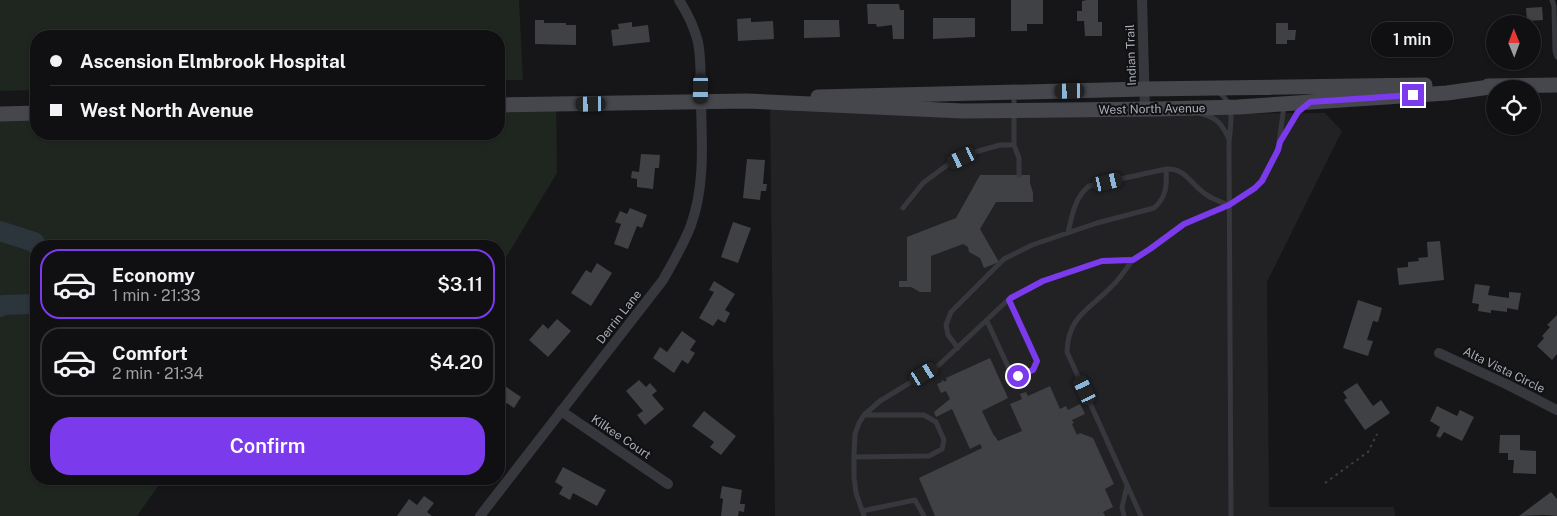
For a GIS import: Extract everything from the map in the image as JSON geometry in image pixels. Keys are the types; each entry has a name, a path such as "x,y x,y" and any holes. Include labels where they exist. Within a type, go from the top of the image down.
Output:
{"main road":[{"name":"West North Avenue","path":"505,105 747,101 843,95 1144,89 1384,85 1486,86"},
{"name":"West North Avenue","path":"1541,85 1557,85"},
{"name":"West North Avenue","path":"747,101 883,108 1015,111 1151,109 1230,107 1306,97 1447,93 1486,88"},
{"path":"0,114 30,113"}],"street":[{"name":"Derrin Lane","path":"505,484 664,280 691,224 700,186 702,143 700,58 698,42 689,15 680,0"},
{"name":"Indian Trail","path":"1142,0 1144,89 1151,109"},
{"name":"Alta Vista Circle","path":"1439,353 1491,376 1557,410"},
{"name":"Kilkee Court","path":"561,411 668,484"},
{"name":"Derrin Lane","path":"480,516 504,485"}],"lane":[{"path":"1552,0 1557,57"},
{"path":"1280,142 1306,97 1384,85"},
{"path":"1211,88 1222,95 1230,107 1231,118 1229,139 1231,516"},
{"path":"1014,92 1014,145 1019,158 1020,175"},
{"path":"1141,516 1067,352 1071,327 1078,317 1112,286 1133,260 1184,224 1229,205 1255,188 1262,181 1278,150 1282,117 1287,101"},
{"path":"1151,109 1205,114 1216,119 1223,126 1229,139"},
{"path":"903,208 923,183 950,163 975,152 1000,145 1014,145"},
{"path":"1068,232 1073,210 1081,192 1089,186 1166,168 1180,170 1206,195 1229,205"},
{"path":"958,348 948,335 946,325 951,312 1004,259 1032,245 1097,222 1154,208 1160,202 1167,184 1166,168"},
{"path":"924,516 915,500 863,514 856,493 854,457 855,434 859,422 864,415 880,401 939,365 1009,300 1043,281 1077,269 1102,261 1133,260"},
{"path":"987,321 1010,371 1018,376 1033,370 1037,361 1009,300"},
{"path":"854,457 929,456 942,449 944,440 936,422 924,415 864,415"},
{"path":"1124,516 1122,507 1128,486"}],"path":[{"path":"1325,483 1368,452 1377,434"}],"shaded area":[{"path":"0,0 519,0 523,80 505,80 505,30 30,30 30,90 0,91"},
{"path":"556,98 557,173 505,259 505,240 30,240 30,485 159,485 137,516 0,516 0,116 30,115 30,140 505,140 505,100"},
{"path":"770,106 1177,114 1325,113 1342,131 1267,282 1269,507 1394,507 1395,516 775,516"}],"building":[{"path":"1011,0 1043,0 1043,24 1027,24 1027,31 1011,31"},
{"path":"1098,0 1098,22 1102,22 1102,36 1085,36 1084,21 1077,21 1077,11 1082,11 1082,1"},
{"path":"867,4 899,4 900,10 904,10 904,39 893,39 892,25 877,27 876,24 868,24"},
{"path":"1542,7 1543,20 1541,20 1541,15 1527,15 1526,8"},
{"path":"751,18 751,22 773,21 774,39 738,41 737,19"},
{"path":"933,18 975,18 975,37 933,39"},
{"path":"535,20 544,20 544,23 576,25 576,45 535,44"},
{"path":"804,20 839,20 840,37 804,38"},
{"path":"632,22 632,27 648,25 650,42 613,46 611,30 619,29 618,24"},
{"path":"1276,23 1288,23 1288,30 1296,30 1295,40 1287,40 1287,44 1276,44"},
{"path":"641,154 660,155 659,168 655,168 653,189 637,187 637,179 631,178 632,171 639,172"},
{"path":"747,159 765,160 763,184 767,184 766,191 761,191 760,200 743,198"},
{"path":"980,175 1030,175 1033,202 996,202 980,229 999,262 984,268 980,258 969,252 968,247 963,244 931,256 931,292 920,292 911,287 899,287 899,281 907,281 907,237 956,218"},
{"path":"630,208 647,215 642,228 637,226 628,249 614,244 621,224 615,222 620,211 627,214"},
{"path":"733,222 751,228 738,263 721,257"},
{"path":"1440,241 1444,280 1399,285 1397,268 1408,267 1408,262 1419,261 1418,258 1428,257 1427,242"},
{"path":"597,263 612,273 591,306 571,293 586,270 591,273"},
{"path":"714,281 735,294 725,310 730,313 725,323 718,319 713,326 699,318 714,292 709,290"},
{"path":"1475,284 1490,286 1488,295 1509,298 1509,292 1521,293 1518,310 1507,308 1507,312 1491,310 1491,313 1478,311 1479,304 1472,303"},
{"path":"1358,300 1382,308 1378,322 1373,321 1367,340 1373,341 1368,356 1343,348"},
{"path":"1557,315 1557,354 1552,360 1537,346 1544,338 1542,336 1550,327 1547,325"},
{"path":"557,319 571,331 548,357 529,340 543,324 548,329"},
{"path":"682,331 696,341 690,350 695,353 688,364 682,360 674,373 653,358 660,347 667,352"},
{"path":"990,358 1008,398 982,411 998,441 1022,431 1010,404 1022,399 1020,394 1026,392 1028,396 1050,386 1060,409 1066,406 1068,410 1080,404 1085,414 1072,420 1074,423 1072,424 1077,435 1080,433 1093,438 1114,484 1105,489 1113,507 1103,512 1105,516 935,516 919,478 982,448 980,444 970,449 952,409 936,417 934,412 950,399 946,391 941,393 937,384"},
{"path":"639,380 646,387 650,383 657,391 652,395 664,409 645,425 637,415 643,411 626,391"},
{"path":"1357,383 1373,406 1381,400 1390,413 1365,430 1344,400 1347,398 1343,392"},
{"path":"505,386 521,397 514,408 507,403 505,406"},
{"path":"1437,406 1457,416 1460,410 1474,417 1462,441 1444,432 1440,438 1436,436 1440,427 1430,421"},
{"path":"704,411 736,436 721,455 710,447 714,442 692,426"},
{"path":"1500,435 1520,435 1520,450 1536,451 1536,474 1513,473 1514,460 1508,460 1508,453 1499,453"},
{"path":"563,467 606,490 597,506 573,493 570,500 559,494 563,487 555,482"},
{"path":"722,486 742,490 740,504 745,504 744,512 739,511 738,516 721,516 723,499 720,498"},
{"path":"1551,492 1557,499 1557,516 1519,516"},
{"path":"424,496 434,503 427,512 432,516 397,516 409,499 417,505"}],"waterway":[{"path":"0,231 30,241"},
{"path":"0,307 3,305 30,304"}],"route":[{"path":"1018,376 1033,370 1037,361 1009,300 1011,298 1043,281 1102,261 1133,260 1184,224 1229,205 1255,188 1262,181 1278,150 1280,142 1298,112 1310,102 1413,95"}]}
